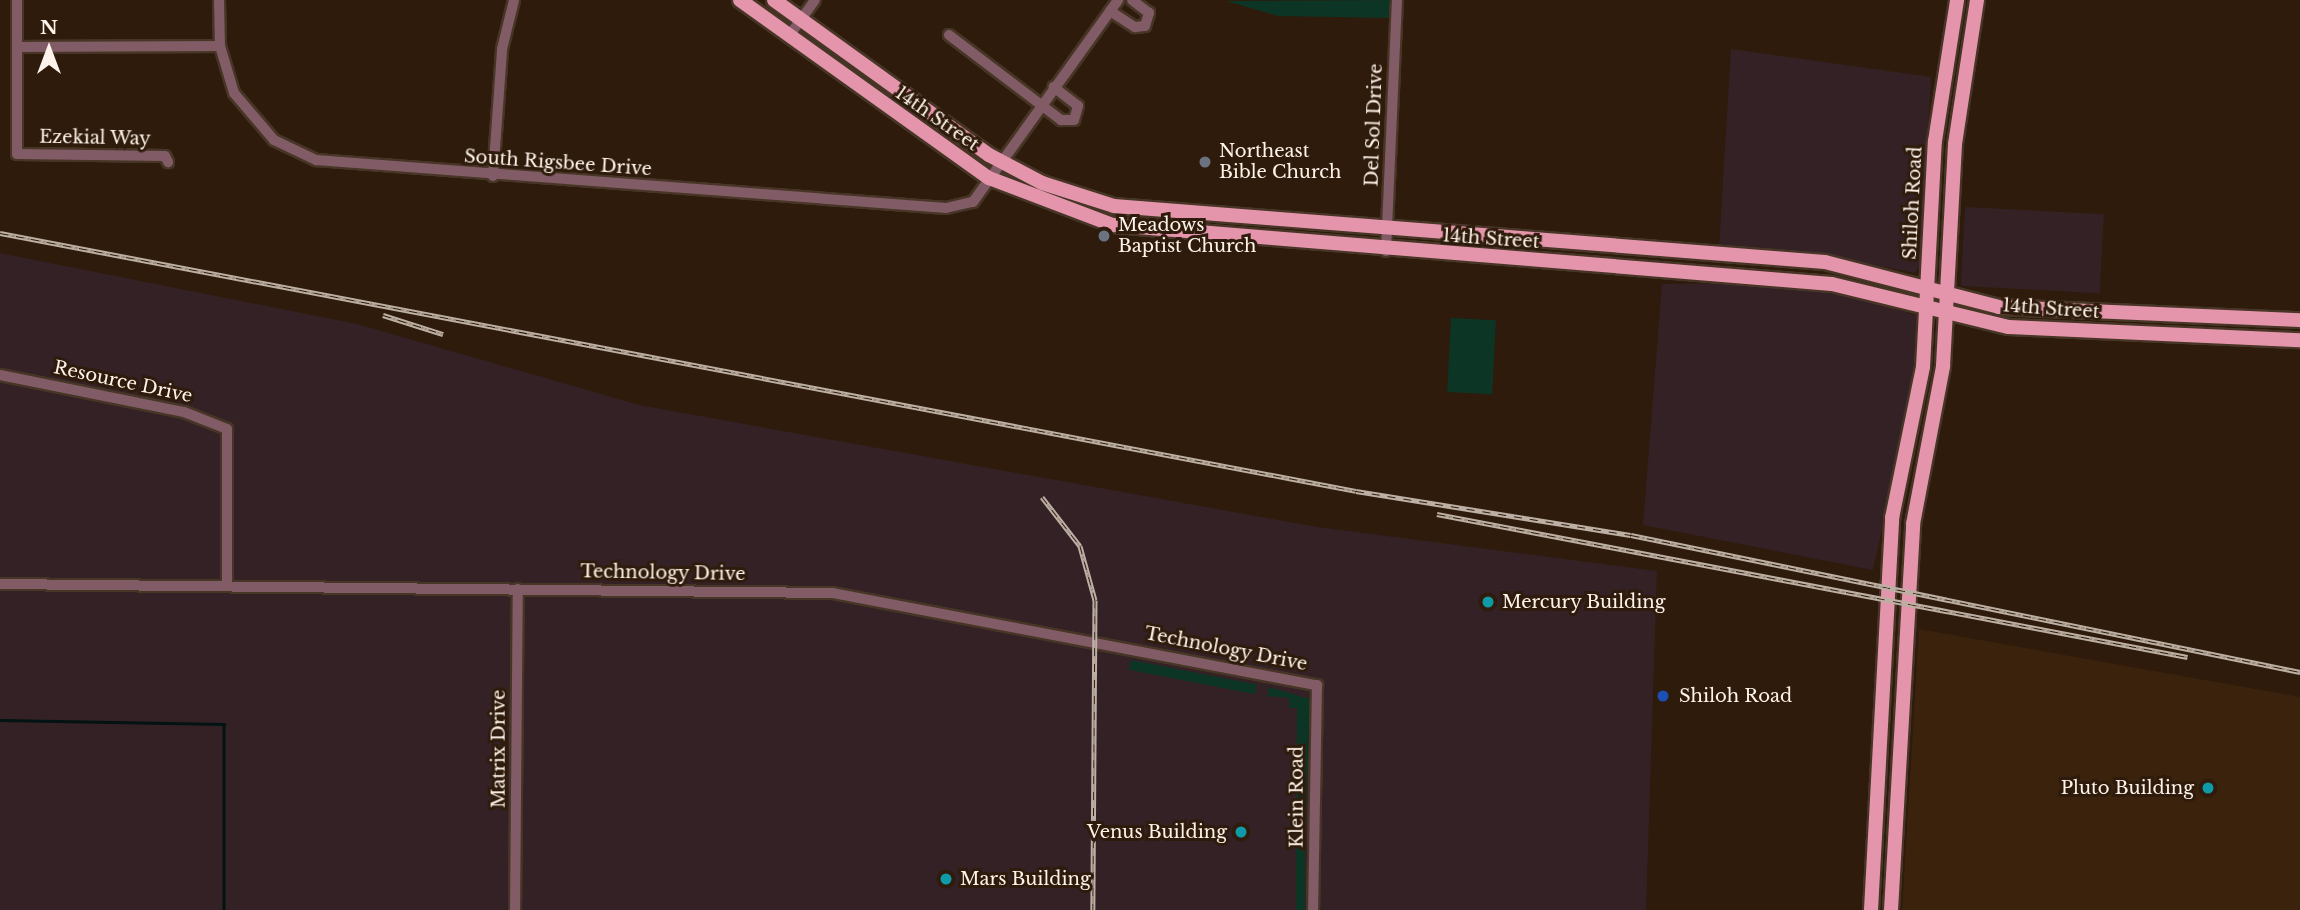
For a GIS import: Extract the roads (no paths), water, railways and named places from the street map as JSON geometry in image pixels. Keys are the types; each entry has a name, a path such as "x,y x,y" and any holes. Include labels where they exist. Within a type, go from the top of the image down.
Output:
{"main road":[{"name":"14th Street","path":"740,0 989,178 1093,220 1251,241 1832,284 1927,307 1947,315 2009,327 2300,340"},
{"name":"14th Street","path":"774,0 1000,162 1098,202 1252,220 1846,265 1999,307 2300,320"},
{"name":"Shiloh Road","path":"1871,910 1896,501 1919,398 1927,307 1935,141 1957,0"},
{"path":"1891,910 1917,505 1938,403 1949,295 1955,145 1977,0"},
{"path":"1935,141 1955,145"},
{"path":"1093,220 1098,202"},
{"path":"1251,241 1252,220"},
{"path":"1573,264 1574,243"},
{"path":"1729,275 1730,255"},
{"path":"2171,335 2172,315"},
{"path":"1896,501 1917,505"}],"street":[{"path":"17,0 17,47 220,46"},
{"name":"South Rigsbee Drive","path":"219,0 220,46 246,113 294,152 330,164 946,208 972,202 1114,3"},
{"path":"493,176 502,49 514,0"},
{"path":"789,36 815,0"},
{"path":"1114,3 1135,27 1144,26 1149,13 1132,0"},
{"name":"Del Sol Drive","path":"1386,251 1397,0"},
{"path":"949,35 1065,122 1076,118 1077,106 1054,88"},
{"name":"Ezekial Way","path":"17,47 17,154 165,156 168,162"},
{"name":"Resource Drive","path":"0,375 209,418 229,438 226,586"},
{"name":"Technology Drive","path":"0,584 833,593 1317,685"},
{"name":"Matrix Drive","path":"515,910 518,589"},
{"name":"Klein Road","path":"1313,910 1317,685"}],"waterway":[{"path":"0,720 224,724 224,910"}],"railway":[{"path":"0,233 1356,491 1631,535 2300,672"},
{"path":"383,315 443,334"},
{"path":"1042,497 1080,546 1095,600 1093,910"},
{"path":"1437,514 2187,657"}],"place":[{"name":"Northeast Bible Church","path":"1205,162"},
{"name":"Meadows Baptist Church","path":"1104,236"},
{"name":"Mercury Building","path":"1488,602"},
{"name":"Shiloh Road","path":"1663,696"},
{"name":"Pluto Building","path":"2208,788"},
{"name":"Venus Building","path":"1241,832"},
{"name":"Mars Building","path":"946,879"}]}
